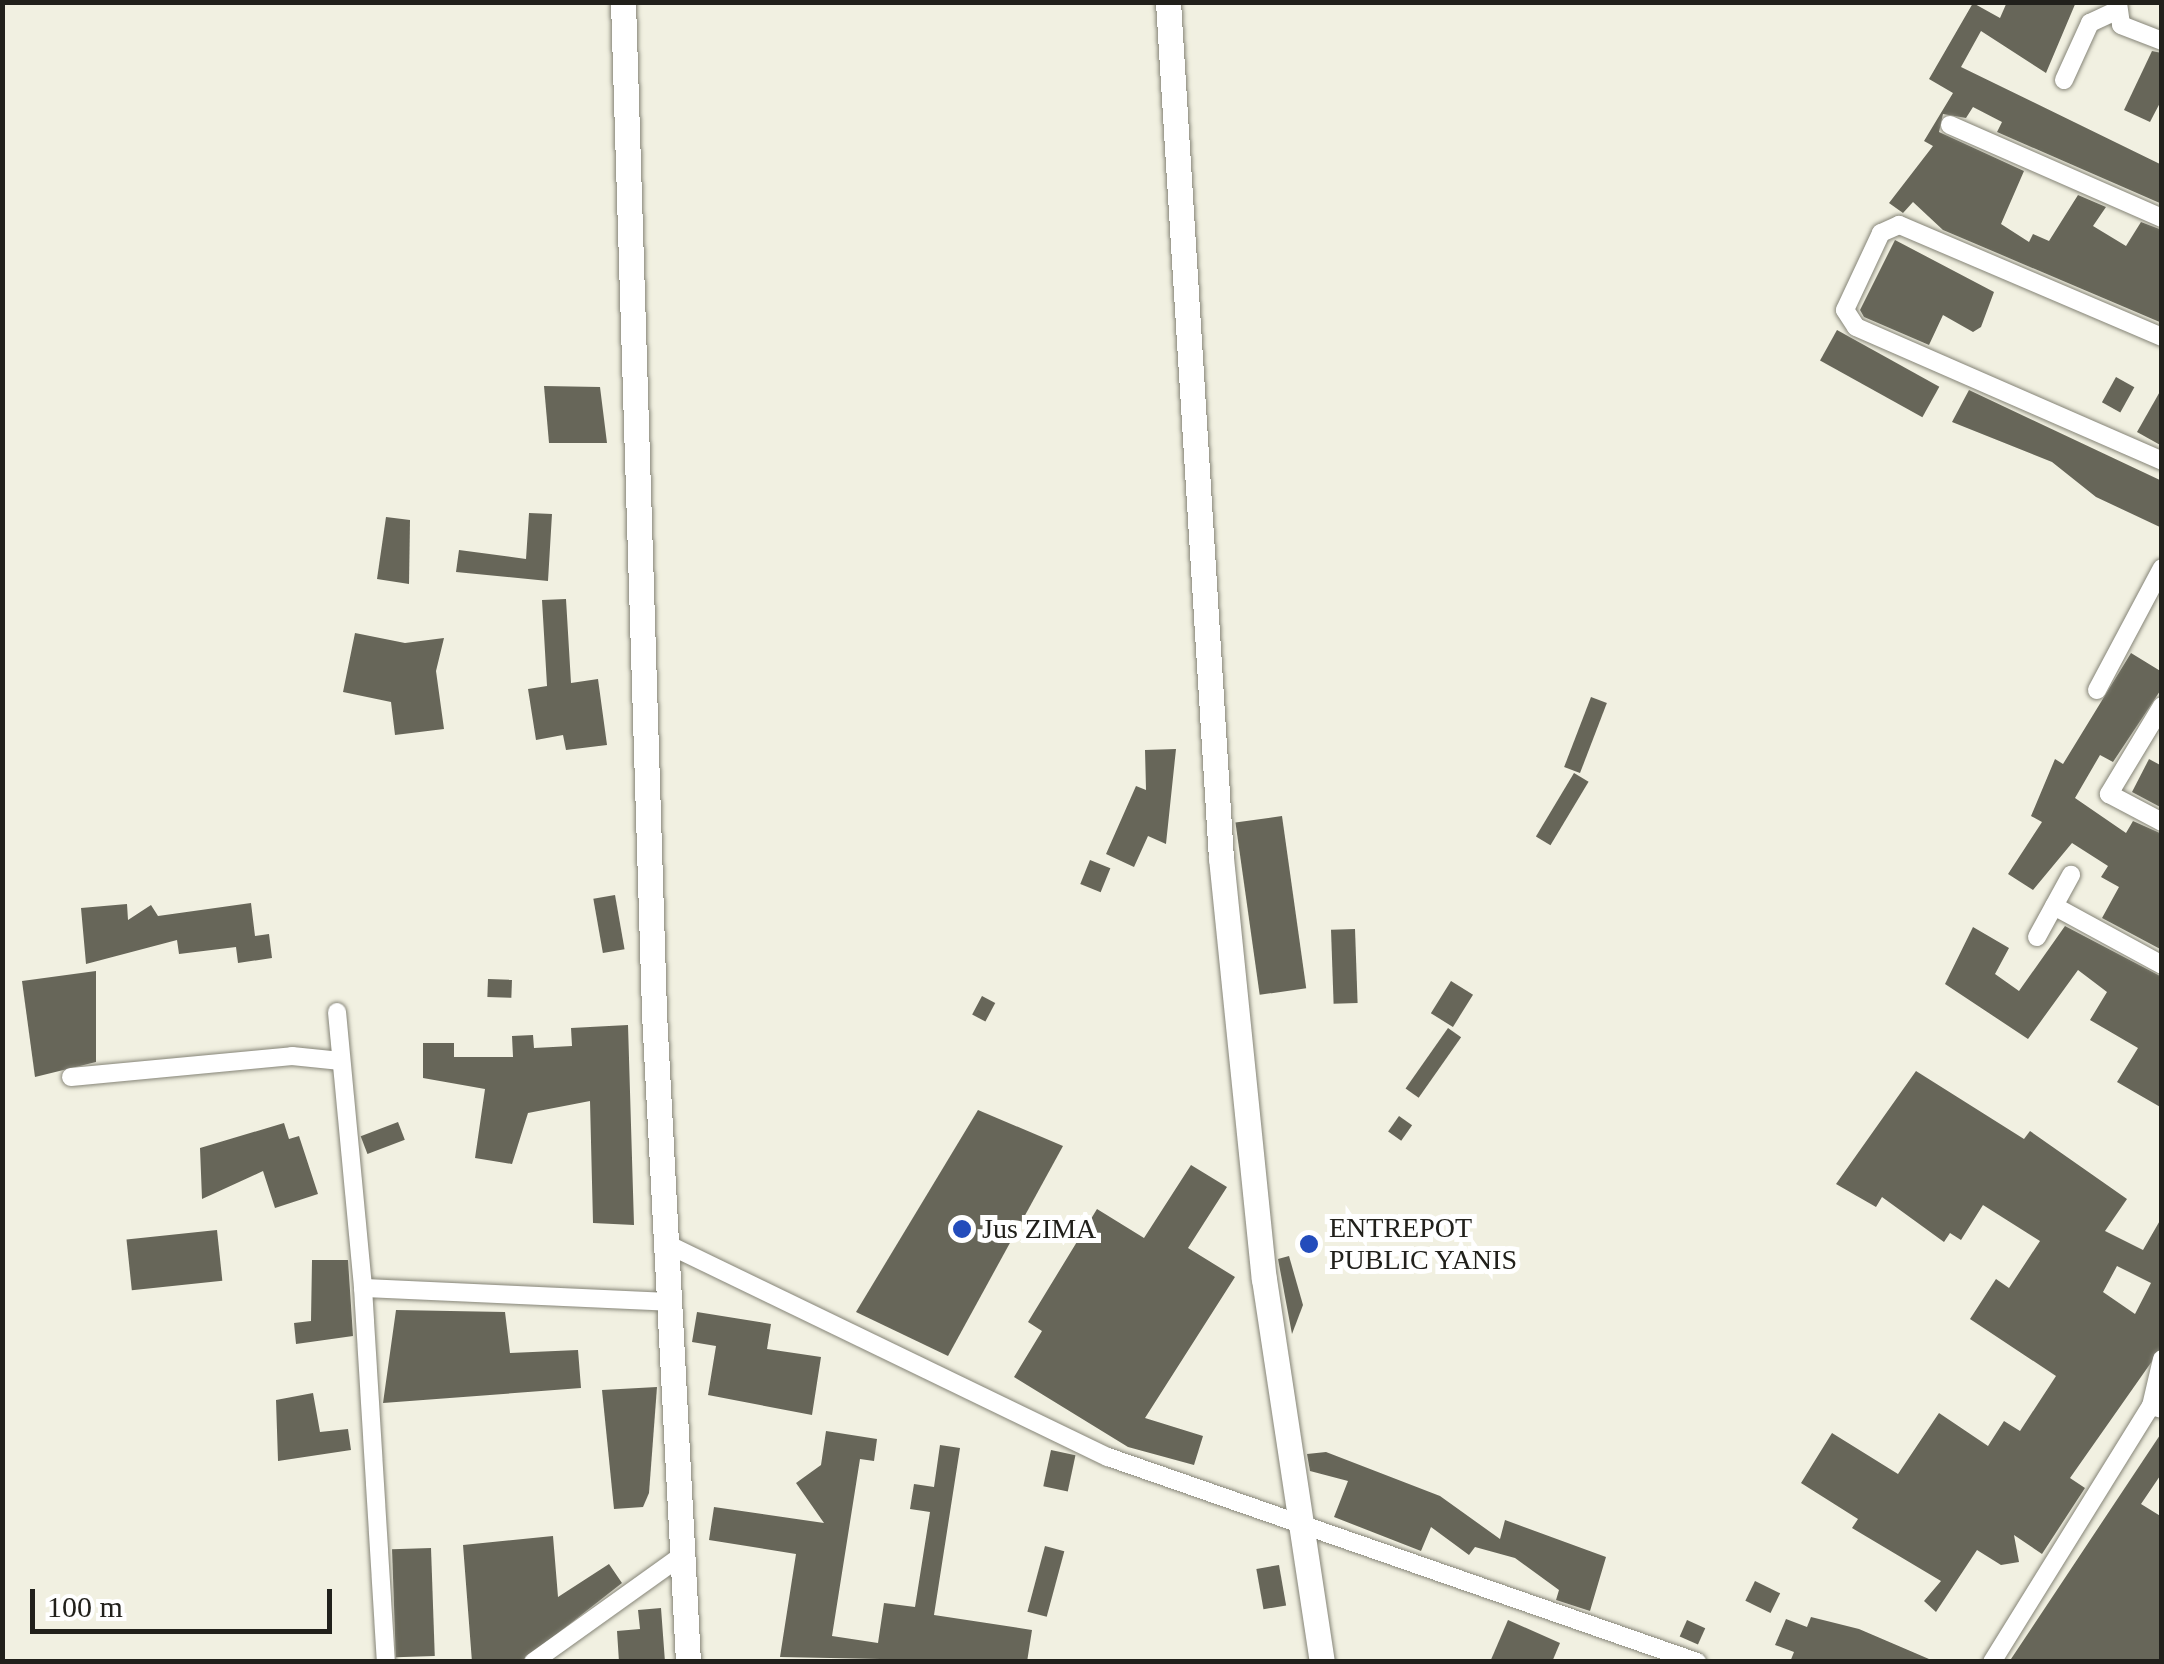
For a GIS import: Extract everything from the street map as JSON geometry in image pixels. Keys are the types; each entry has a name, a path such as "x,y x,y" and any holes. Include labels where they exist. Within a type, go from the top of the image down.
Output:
{"main road":[{"path":"623,2 688,1662"},
{"path":"1168,2 1221,858 1296,1526 1322,1662"}],"street":[{"path":"2064,80 2090,23 2118,13 2162,40"},
{"path":"1950,125 2162,218"},
{"path":"2162,336 1899,225 1881,233 1845,310 1856,327 2162,461"},
{"path":"2097,690 2162,568"},
{"path":"2162,706 2109,794 2162,822"},
{"path":"2037,937 2071,875"},
{"path":"2054,906 2162,964"},
{"path":"337,1012 364,1288 386,1662"},
{"path":"71,1077 292,1056 341,1061"},
{"path":"669,1244 1108,1456 1296,1526 1698,1662"},
{"path":"364,1288 671,1302"},
{"path":"1992,1662 2156,1407 2162,1359"},
{"path":"533,1662 681,1556"}],"building":[{"path":"2007,2 2076,2 2046,73 1981,31 1961,67 2162,165 2162,204 1997,132 2002,122 1973,107 1966,118 1943,114 1939,132 2024,171 2001,224 2029,242 2033,234 2049,241 2078,195 2106,207 2093,226 2126,246 2141,222 2162,230 2162,323 1943,230 1913,202 1903,213 1889,203 1933,146 1924,141 1953,93 1929,79 1973,3 2000,18"},
{"path":"2152,51 2162,53 2162,99 2150,122 2124,110"},
{"path":"1895,240 1994,292 1981,327 1973,332 1943,315 1929,345 1864,317 1860,310"},
{"path":"1837,330 1939,387 1922,417 1820,361"},
{"path":"2116,377 2134,387 2120,413 2102,402"},
{"path":"544,386 600,387 607,443 549,443"},
{"path":"2162,388 2162,446 2137,432"},
{"path":"1969,390 2162,481 2162,528 2096,497 2052,462 1952,422"},
{"path":"529,513 552,514 548,581 456,572 459,550 526,559"},
{"path":"386,517 410,520 409,584 377,579"},
{"path":"566,599 571,683 598,679 607,745 566,750 563,735 536,740 528,689 547,686 542,600"},
{"path":"355,633 405,643 444,638 436,671 444,729 395,735 391,702 343,692"},
{"path":"2131,653 2162,672 2162,688 2113,762 2100,755 2075,798 2126,833 2133,821 2162,834 2162,950 2102,918 2119,887 2101,877 2108,866 2072,843 2033,890 2008,874 2042,822 2031,816 2055,759 2063,764"},
{"path":"1591,697 1607,703 1580,773 1564,767"},
{"path":"1176,749 1166,844 1148,836 1134,867 1106,854 1136,786 1146,790 1145,750"},
{"path":"2149,759 2162,766 2162,808 2132,792"},
{"path":"1574,773 1589,782 1550,845 1536,836"},
{"path":"1282,816 1306,988 1260,995 1235,823"},
{"path":"1090,860 1110,868 1101,892 1080,884"},
{"path":"615,895 625,949 603,953 593,899"},
{"path":"251,903 255,936 269,934 272,958 238,963 236,947 179,954 177,940 86,964 81,908 127,904 128,920 151,905 158,916"},
{"path":"2065,926 2162,977 2162,1108 2117,1082 2138,1048 2090,1020 2107,992 2078,970 2028,1039 1945,984 1973,927 2009,948 1995,974 2019,991"},
{"path":"1355,929 1358,1003 1334,1004 1331,930"},
{"path":"96,971 96,1062 35,1077 22,981"},
{"path":"488,979 512,980 511,998 487,997"},
{"path":"1451,981 1473,995 1453,1027 1431,1013"},
{"path":"982,996 995,1003 985,1022 972,1015"},
{"path":"628,1025 634,1225 593,1223 590,1101 528,1113 512,1164 475,1158 485,1089 423,1078 423,1043 454,1043 454,1057 513,1057 512,1036 533,1035 534,1048 572,1046 571,1028"},
{"path":"1448,1028 1461,1037 1419,1098 1406,1089"},
{"path":"1916,1071 2024,1139 2030,1131 2127,1199 2105,1231 2143,1250 2162,1217 2162,1347 2070,1478 2085,1488 2042,1554 2014,1535 2019,1562 2001,1565 1977,1550 1936,1612 1924,1601 1941,1581 1852,1528 1858,1519 1801,1483 1832,1433 1898,1474 1939,1413 1988,1446 2004,1421 2020,1431 2056,1376 1970,1319 1996,1279 2009,1288 2040,1241 1983,1205 1961,1240 1950,1233 1944,1242 1882,1197 1876,1207 1836,1184","holes":["2117,1266 2151,1283 2135,1314 2103,1292"]},
{"name":"Jus ZIMA","path":"978,1110 1063,1146 948,1356 856,1312"},
{"path":"1399,1116 1412,1125 1401,1141 1388,1132"},
{"path":"398,1122 405,1140 367,1154 361,1136"},
{"path":"284,1123 289,1139 299,1136 318,1194 275,1208 263,1171 202,1199 200,1148"},
{"path":"1191,1165 1227,1187 1188,1248 1235,1277 1145,1418 1203,1436 1194,1465 1128,1447 1014,1377 1042,1331 1028,1322 1097,1209 1144,1238"},
{"path":"217,1230 222,1281 132,1290 126,1240"},
{"path":"1289,1256 1303,1305 1292,1334 1278,1259"},
{"path":"312,1260 348,1260 353,1336 296,1344 294,1323 311,1321"},
{"path":"396,1310 505,1312 510,1353 578,1350 581,1388 383,1403"},
{"path":"697,1312 771,1324 767,1349 821,1357 812,1415 708,1395 716,1346 692,1342"},
{"path":"657,1387 649,1493 643,1507 614,1509 602,1390"},
{"path":"313,1393 320,1432 348,1429 351,1450 278,1461 276,1400"},
{"path":"826,1431 877,1439 874,1461 860,1459 832,1636 878,1643 884,1603 915,1607 930,1512 910,1509 914,1484 934,1487 940,1445 960,1448 934,1615 1032,1630 1027,1662 780,1657 796,1554 709,1540 714,1507 824,1523 796,1483 821,1465"},
{"path":"2162,1432 2162,1473 2141,1504 2162,1517 2162,1662 2009,1662"},
{"path":"1051,1450 1075,1455 1068,1491 1043,1486"},
{"path":"1326,1452 1440,1496 1500,1539 1505,1520 1606,1557 1590,1611 1556,1600 1559,1590 1515,1558 1475,1547 1469,1555 1431,1527 1421,1551 1334,1517 1348,1481 1310,1471 1307,1454"},
{"path":"553,1536 558,1597 609,1564 622,1583 521,1662 472,1662 463,1545"},
{"path":"1045,1546 1064,1551 1047,1617 1027,1612"},
{"path":"431,1548 435,1656 396,1657 392,1549"},
{"path":"1279,1565 1286,1605 1263,1609 1256,1569"},
{"path":"1755,1581 1780,1593 1771,1613 1745,1601"},
{"path":"661,1608 665,1662 619,1662 617,1631 640,1629 638,1610"},
{"path":"1811,1617 1859,1629 1936,1662 1790,1662 1794,1652 1775,1645 1786,1619 1807,1627"},
{"path":"1508,1620 1560,1643 1552,1662 1490,1662"},
{"path":"1687,1620 1705,1628 1698,1645 1680,1636"}],"place":[{"name":"Jus ZIMA","path":"962,1229"},
{"name":"ENTREPOT PUBLIC YANIS","path":"1309,1244"}]}
